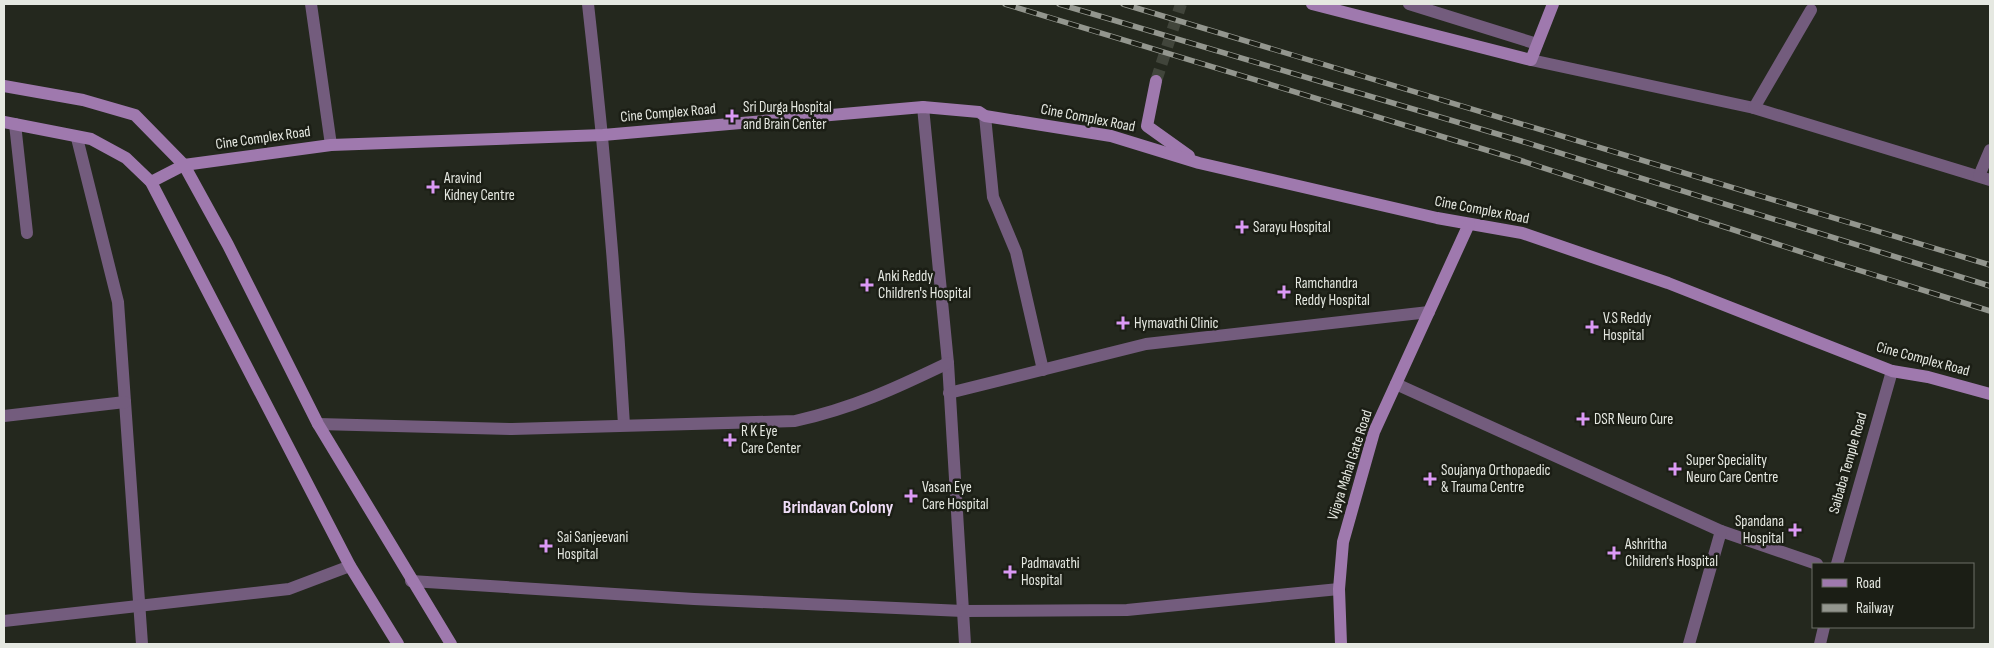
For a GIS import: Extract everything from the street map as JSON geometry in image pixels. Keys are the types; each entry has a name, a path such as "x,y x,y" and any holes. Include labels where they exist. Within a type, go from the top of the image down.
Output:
{"main road":[{"path":"1312,4 1531,60 1553,4"},
{"path":"1156,81 1148,126 1199,164"},
{"path":"4,86 83,100 135,116 184,165 228,245 318,424 451,644"},
{"name":"Cine Complex Road","path":"151,182 184,165 331,145 603,135 923,107 979,112 985,116 1111,136 1199,164 1469,224 1522,233 1668,283 1892,371 1928,377 1990,394"},
{"path":"9,123 77,138 91,139 126,158 151,182 350,566 398,644"},
{"name":"Vijaya Mahal Gate Road","path":"1341,644 1339,589 1343,542 1374,432 1469,224"}],"street":[{"path":"311,4 331,145"},
{"path":"588,4 603,135 616,285 624,426"},
{"path":"1409,4 1537,44"},
{"path":"1754,108 1811,10"},
{"path":"1531,60 1754,108 1984,178 1990,150"},
{"path":"923,107 948,363 964,644"},
{"path":"985,116 993,197 1016,252 1043,370"},
{"path":"9,123 26,233"},
{"path":"77,138 118,302 142,644"},
{"path":"949,393 1146,344 1429,312"},
{"path":"318,424 512,429 795,421 836,412 887,393 948,363"},
{"name":"Saibaba Temple Road","path":"1837,563 1892,371"},
{"path":"1396,384 1720,530 1814,563"},
{"path":"4,416 125,402"},
{"path":"1689,644 1720,530"},
{"path":"4,621 289,589 350,566"},
{"path":"412,582 694,599 963,610 1127,610 1339,589"},
{"path":"1820,644 1824,628"}],"tunnel":[{"path":"1156,81 1181,4"}],"railway":[{"path":"1005,4 1516,159 1826,260 1990,311"},
{"path":"1059,4 1521,141 1990,286"},
{"path":"1123,4 1990,265"}],"place":[{"name":"Sri Durga Hospital and Brain Center","path":"732,116"},
{"name":"Aravind Kidney Centre","path":"433,187"},
{"name":"Sarayu Hospital","path":"1242,227"},
{"name":"Anki Reddy Children's Hospital","path":"867,285"},
{"name":"Ramchandra Reddy Hospital","path":"1284,292"},
{"name":"Hymavathi Clinic","path":"1123,323"},
{"name":"V.S Reddy Hospital","path":"1592,327"},
{"name":"DSR Neuro Cure","path":"1583,419"},
{"name":"R K Eye Care Center","path":"730,440"},
{"name":"Super Speciality Neuro Care Centre","path":"1675,469"},
{"name":"Soujanya Orthopaedic & Trauma Centre","path":"1430,479"},
{"name":"Vasan Eye Care Hospital","path":"911,496"},
{"name":"Spandana Hospital","path":"1795,530"},
{"name":"Sai Sanjeevani Hospital","path":"546,546"},
{"name":"Ashritha Children's Hospital","path":"1614,553"},
{"name":"Padmavathi Hospital","path":"1010,572"}],"district":[{"name":"Brindavan Colony","path":"838,507"}]}
